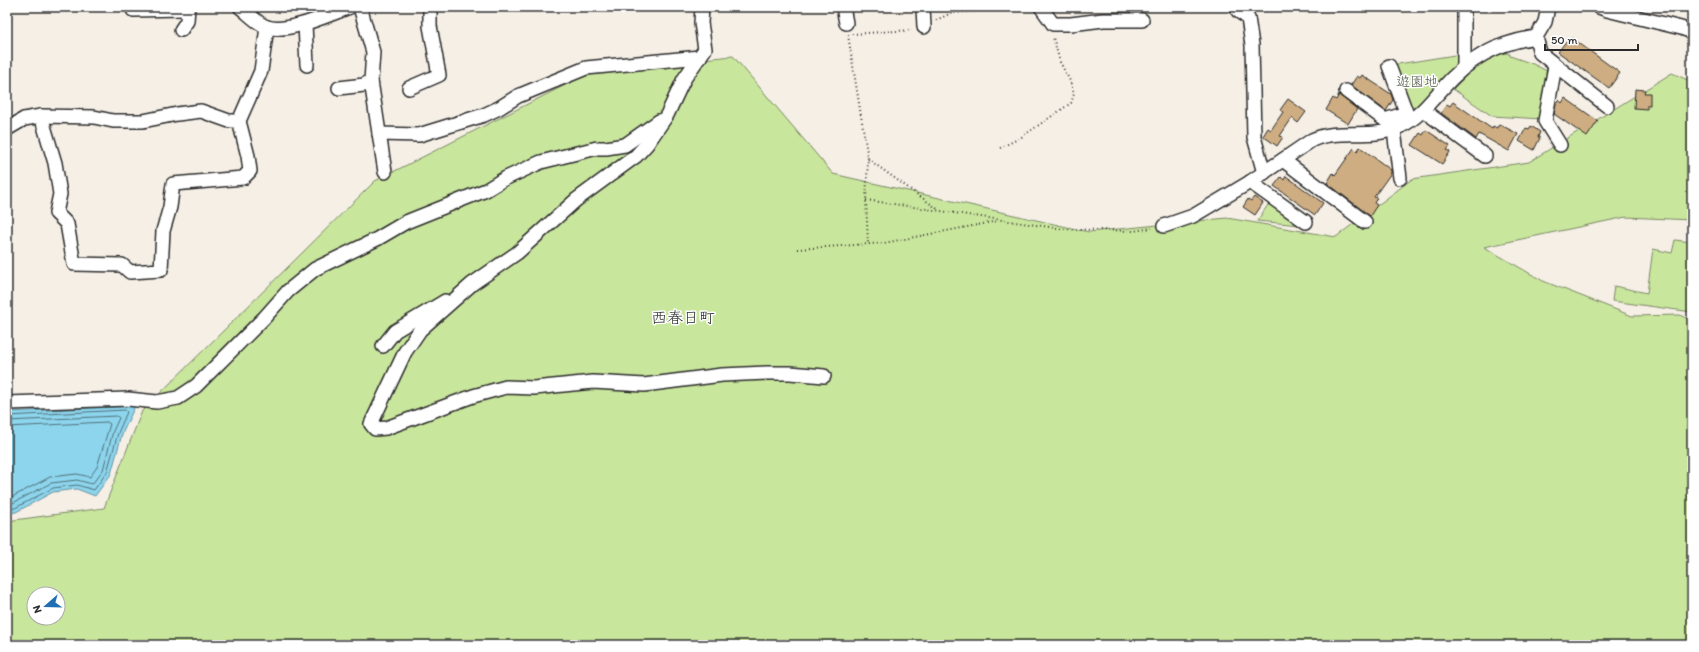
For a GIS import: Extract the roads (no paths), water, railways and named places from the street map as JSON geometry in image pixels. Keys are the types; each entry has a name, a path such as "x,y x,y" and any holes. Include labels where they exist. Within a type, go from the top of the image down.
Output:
{"street":[{"path":"133,10 185,9 188,7 187,21 181,30"},
{"path":"240,7 267,27 280,28 305,24 350,7"},
{"path":"360,7 373,52 371,81 385,172"},
{"path":"409,88 439,75 430,26 430,7"},
{"path":"383,346 395,331 470,286 517,253 576,200 636,156 667,115 684,79 705,49 701,23 702,7"},
{"path":"843,7 846,23"},
{"path":"923,7 924,27"},
{"path":"1041,7 1054,24 1072,24 1103,20 1142,20"},
{"path":"1236,7 1238,11 1248,18 1252,45 1254,137 1264,173"},
{"path":"1464,7 1464,66"},
{"path":"1548,7 1545,22 1536,37 1540,53 1607,106"},
{"path":"1599,7 1692,32"},
{"path":"305,24 307,65"},
{"path":"41,116 55,163 60,194 56,213 67,224 74,264 122,265 130,272 161,270 163,231 170,207 173,184 243,178 250,171 248,156 239,121 261,71 267,27"},
{"path":"1346,91 1385,120 1408,117 1423,110 1464,66 1488,51 1520,39 1536,37"},
{"path":"379,134 419,135 499,108 518,96 586,68 700,57"},
{"path":"1389,66 1408,117"},
{"path":"1555,66 1545,121 1560,145"},
{"path":"339,88 364,85 371,81"},
{"path":"1423,110 1485,156"},
{"path":"7,129 24,119 41,116 94,117 113,121 143,121 201,111 229,121 239,121"},
{"path":"7,403 128,399 157,402 178,398 196,386 264,318 288,291 315,269 377,239 406,222 486,190 504,179 541,162 597,148 625,145 667,115"},
{"path":"1164,226 1193,216 1250,182 1312,140 1334,133 1373,134 1394,130 1408,117"},
{"path":"1394,130 1400,178"},
{"path":"1283,160 1365,222"},
{"path":"1250,182 1306,222"},
{"path":"470,286 420,330 404,352 371,424 375,429 386,428 473,396 506,387 534,388 593,382 644,385 722,375 790,372 824,376"}],"water":[{"path":"135,406 122,434 111,474 95,496 77,489 53,492 16,512 7,513 7,412"}],"district":[{"name":"西春日町","path":"683,317"}],"park label":[{"name":"遊園地","path":"1417,81"}]}
